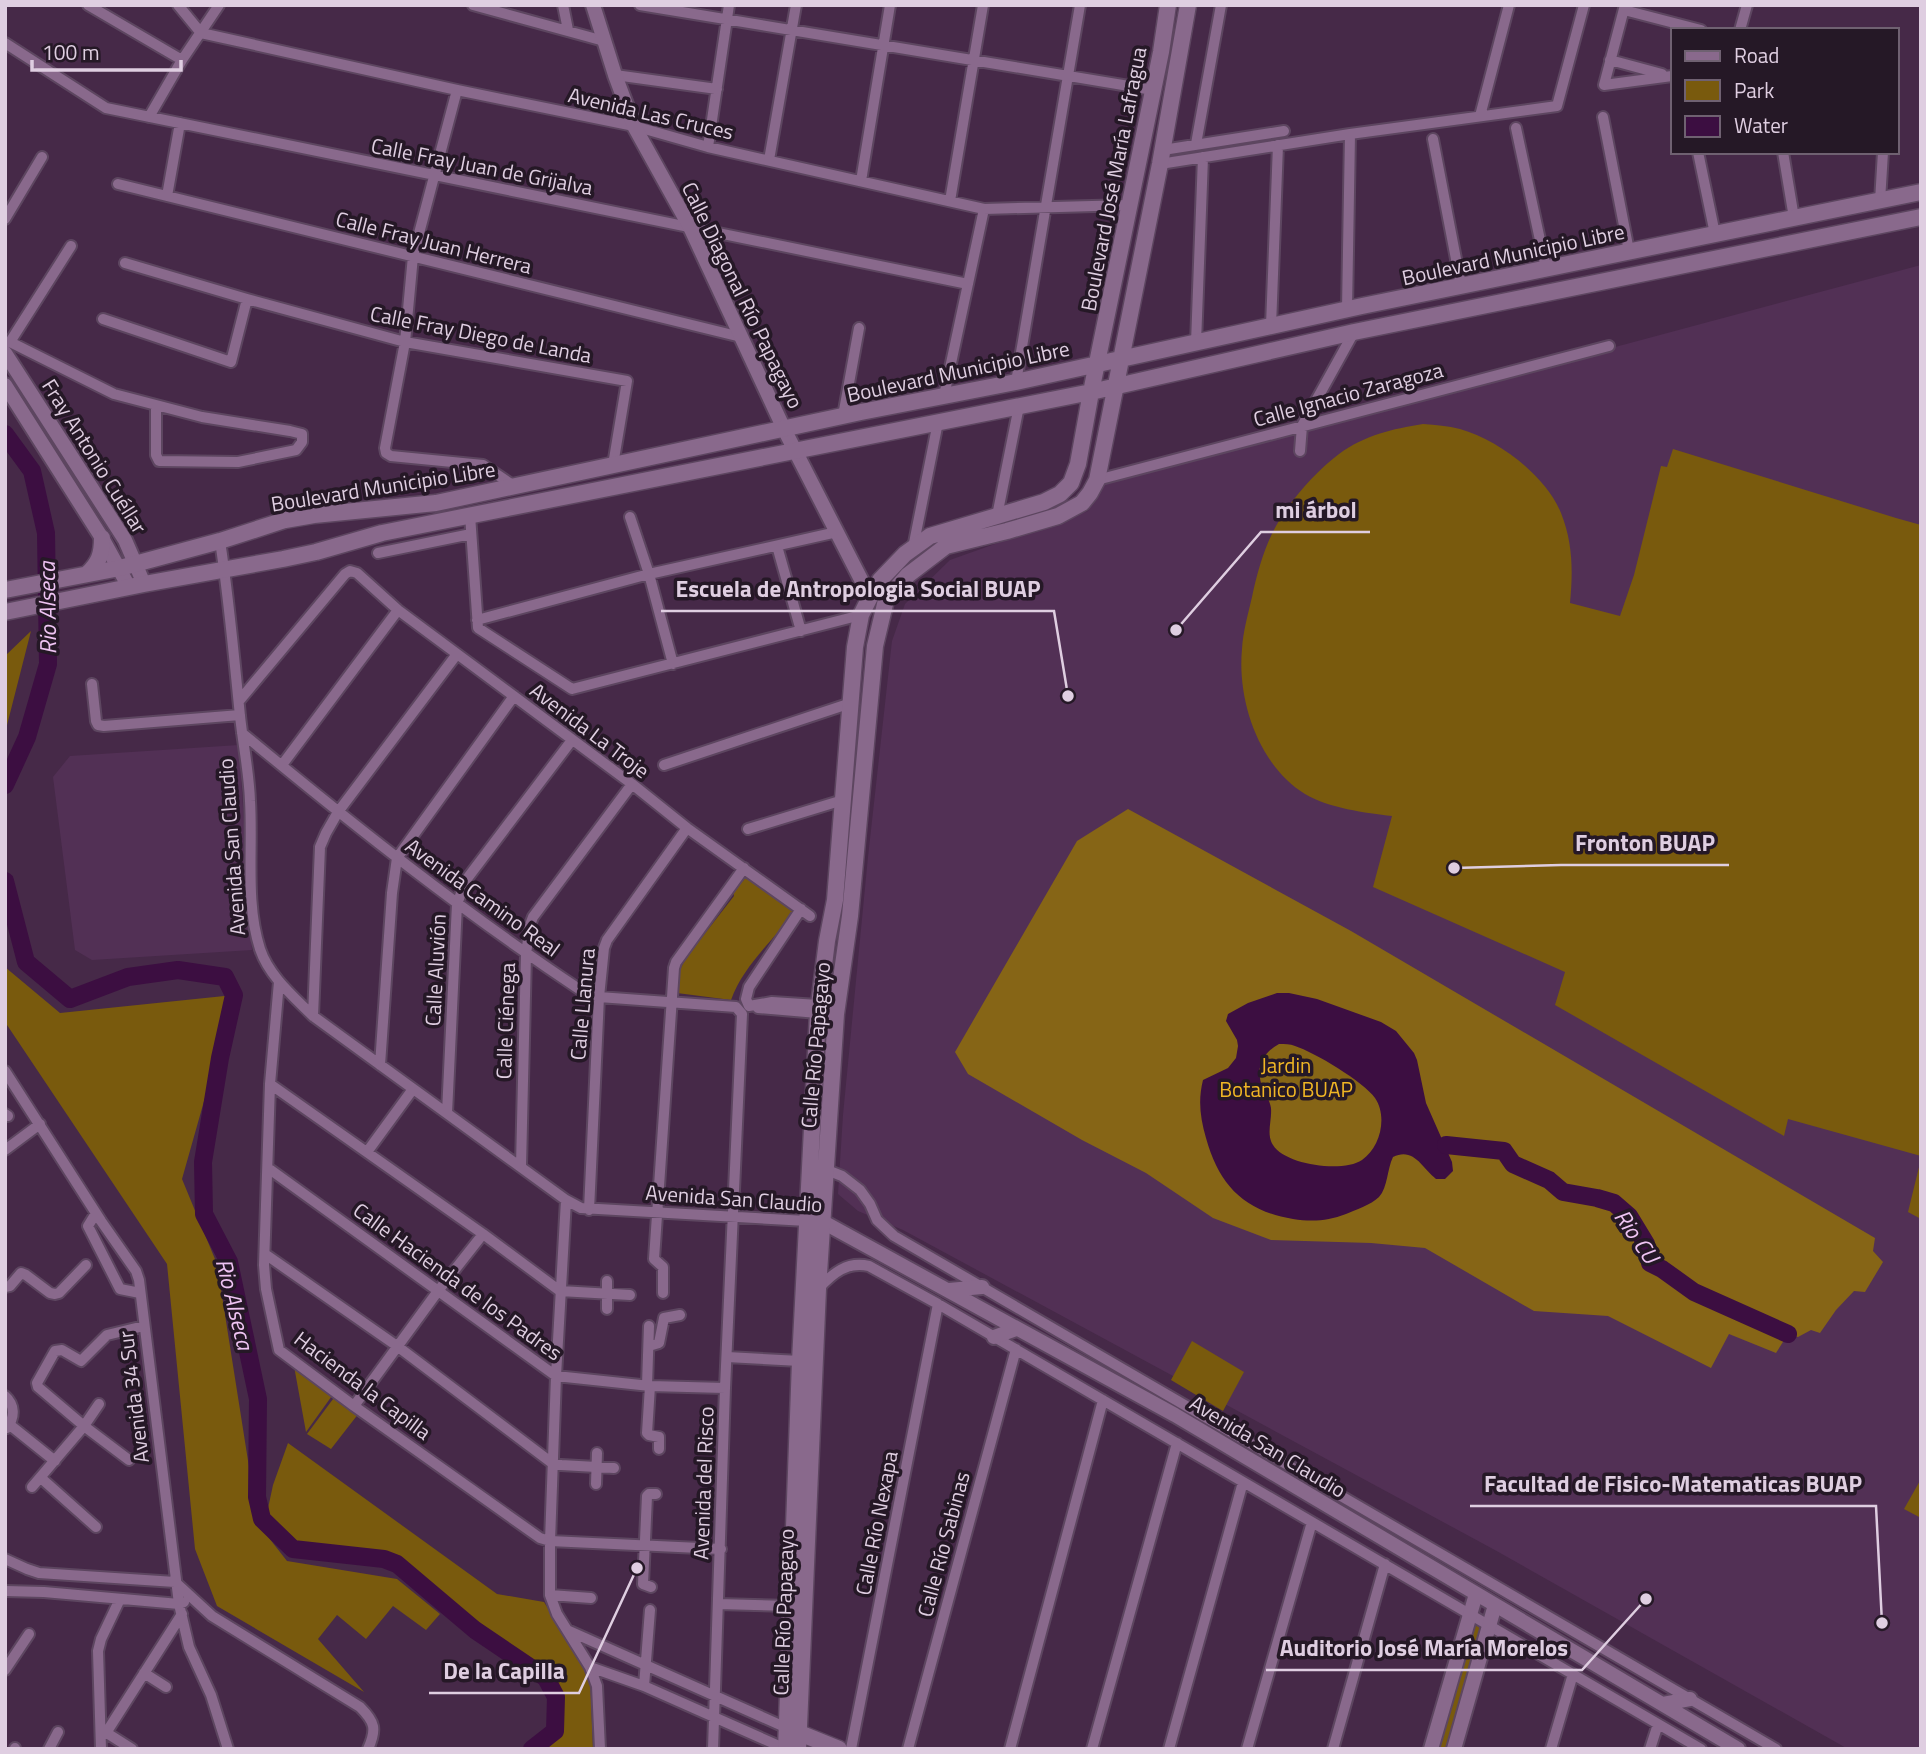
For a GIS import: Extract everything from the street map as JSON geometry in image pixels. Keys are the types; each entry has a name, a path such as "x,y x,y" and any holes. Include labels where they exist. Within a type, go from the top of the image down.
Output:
{"main road":[{"name":"Boulevard José María Lafragua","path":"1071,483 1078,464 1168,5"},
{"name":"Boulevard José María Lafragua","path":"1097,480 1188,5"},
{"name":"Boulevard Municipio Libre","path":"5,590 128,566 295,518 436,503 1016,382 1461,285 1921,192"},
{"name":"Boulevard Municipio Libre","path":"5,612 316,552 382,533 1091,392 1354,332 1921,217"},
{"name":"Calle Río Papagayo","path":"795,1737 791,1606 800,1361 815,1222 827,1170 836,1014 850,916 874,646 886,600 908,575 946,546 1058,516 1082,503 1097,480"},
{"name":"Calle Río Papagayo","path":"786,1749 795,1737 818,1289 815,1222 818,1009 835,900 855,647 861,615 880,580 905,554 930,536 1044,502 1071,483"},
{"path":"87,574 102,553 102,538"},
{"path":"795,1737 839,1749"}],"street":[{"path":"88,5 182,60"},
{"path":"178,5 201,33"},
{"path":"149,117 182,60 219,5"},
{"path":"473,5 604,41"},
{"path":"563,5 568,30"},
{"name":"Calle Diagonal Río Papagayo","path":"593,5 634,126 691,228 784,429 870,597"},
{"path":"640,5 1153,90"},
{"path":"708,147 729,5"},
{"path":"769,160 796,5"},
{"path":"861,181 890,5"},
{"path":"950,201 983,5"},
{"path":"1016,382 1080,5"},
{"path":"1196,144 1221,5"},
{"path":"1480,116 1509,5"},
{"path":"1161,157 1203,157 1557,106 1584,5"},
{"path":"1741,28 1747,5"},
{"path":"1670,76 1604,85 1624,7 1694,28"},
{"name":"Avenida Las Cruces","path":"201,33 634,126 708,147 984,209 1130,205"},
{"name":"Calle Fray Juan de Grijalva","path":"5,43 106,108 968,284"},
{"path":"1610,60 1670,76"},
{"path":"615,75 717,89"},
{"path":"457,90 413,257 405,342 385,449 391,456 482,465 514,486"},
{"path":"1602,117 1629,251"},
{"path":"167,196 180,123"},
{"path":"1517,128 1546,268"},
{"path":"1161,157 1196,144 1284,131"},
{"path":"1346,310 1350,134"},
{"path":"1433,139 1461,285"},
{"path":"1272,326 1278,145"},
{"path":"1698,154 1715,234"},
{"path":"1783,154 1794,218"},
{"path":"1880,201 1883,154"},
{"path":"1196,343 1203,157"},
{"path":"5,219 42,158"},
{"name":"Calle Fray Juan Herrera","path":"118,184 741,337"},
{"path":"944,396 984,209"},
{"path":"71,246 7,346 114,394 202,417 302,434 302,442 296,450 238,462 166,463 159,461 156,455 156,406"},
{"name":"Calle Fray Diego de Landa","path":"125,263 405,342 627,381 613,466"},
{"path":"103,319 231,362 247,299"},
{"path":"843,416 859,328"},
{"path":"1300,451 1302,426 1354,332"},
{"name":"Fray Antonio Cuéllar","path":"7,346 125,540 128,566 137,586"},
{"name":"Calle Ignacio Zaragoza","path":"1097,480 1609,346"},
{"name":"Fray Antonio Cuéllar","path":"5,385 102,538 128,566"},
{"path":"998,516 1018,406"},
{"path":"913,548 938,422"},
{"path":"470,515 478,628 572,689 861,615"},
{"path":"631,517 673,664"},
{"path":"477,620 649,574 837,532"},
{"path":"378,553 471,534"},
{"name":"Avenida San Claudio","path":"220,541 250,800 255,925 260,950 267,964 279,982 313,1016 566,1200 581,1208 815,1222 948,1290 1175,1415 1738,1749"},
{"path":"777,546 801,631"},
{"name":"Avenida La Troje","path":"239,701 345,574 350,571 357,573 398,610 687,828 805,913 749,987 746,999 749,1006 772,1002 818,1009"},
{"path":"282,765 398,610"},
{"path":"313,1016 320,847 338,813 457,654"},
{"path":"92,684 98,725 240,715"},
{"path":"380,1065 392,893 397,858 514,696"},
{"path":"664,765 851,703"},
{"name":"Avenida Camino Real","path":"242,733 338,813 457,904 582,991 599,996 736,1007"},
{"name":"Calle Aluvión","path":"447,1113 457,904 466,880 572,740"},
{"name":"Calle Ciénega","path":"521,1166 526,954 530,925 533,917 632,784"},
{"path":"748,829 843,800"},
{"name":"Calle Llanura","path":"589,1210 599,996 604,948 687,828"},
{"path":"663,1293 663,1267 654,1259 674,965 744,868"},
{"name":"Hacienda la Capilla","path":"279,982 270,1084 265,1254 265,1278 279,1350 532,1534 550,1541 720,1549"},
{"name":"Avenida del Risco","path":"713,1749 725,1388 743,1018 736,1007"},
{"name":"Avenida 34 Sur","path":"5,1071 136,1271 139,1280 180,1609 190,1647 211,1695 228,1749"},
{"path":"270,1084 560,1291 607,1287 630,1295"},
{"path":"367,1152 413,1089"},
{"path":"5,1150 40,1124"},
{"name":"Calle Hacienda de los Padres","path":"268,1168 556,1376 648,1385 725,1388"},
{"name":"Avenida San Claudio","path":"827,1170 842,1176 860,1190 886,1230 1776,1749"},
{"path":"566,1200 552,1462 550,1595 557,1614 590,1667 597,1686 600,1749"},
{"path":"96,1213 88,1226 120,1289 140,1293"},
{"path":"354,1406 483,1234"},
{"path":"265,1254 397,1346 552,1462 561,1465 614,1468"},
{"path":"6,1287 21,1273 50,1293 59,1293 86,1265"},
{"name":"Avenida San Claudio","path":"818,1289 846,1266 869,1266 1701,1749"},
{"path":"607,1287 607,1309"},
{"path":"948,1290 982,1287"},
{"name":"Calle Río Nexapa","path":"851,1749 938,1304"},
{"path":"649,1346 659,1343 663,1318 680,1315"},
{"path":"129,1460 84,1426 38,1387 37,1383 55,1351 62,1350 81,1361 103,1338 144,1326"},
{"path":"649,1326 647,1434 659,1437 659,1449"},
{"path":"994,1337 1016,1329"},
{"name":"Calle Río Sabinas","path":"908,1749 1016,1349"},
{"path":"727,1357 800,1361"},
{"path":"5,1396 13,1408 8,1427 55,1461"},
{"path":"1010,1749 1103,1400"},
{"path":"32,1487 84,1426 99,1404"},
{"path":"1091,1749 1177,1443"},
{"path":"596,1484 597,1453"},
{"path":"41,1478 96,1527"},
{"path":"1169,1749 1243,1482"},
{"path":"647,1587 647,1495 656,1494"},
{"path":"633,1509 646,1509"},
{"path":"1247,1749 1312,1522"},
{"path":"5,1559 39,1573 175,1582 212,1616 360,1707 373,1722 368,1749"},
{"path":"1333,1749 1385,1564"},
{"path":"5,1591 120,1599 180,1609"},
{"path":"1432,1749 1476,1594"},
{"path":"550,1595 592,1598"},
{"path":"101,1749 103,1731 98,1651 120,1599"},
{"path":"103,1731 144,1674 180,1609 194,1600"},
{"path":"718,1604 791,1606"},
{"path":"1454,1749 1495,1605"},
{"path":"643,1686 650,1610"},
{"path":"567,1630 716,1697 795,1737"},
{"path":"5,1670 29,1634"},
{"path":"590,1667 643,1686 786,1749"},
{"path":"144,1674 166,1687"},
{"path":"1551,1749 1573,1674"},
{"path":"1663,1704 1690,1699"},
{"path":"1442,1712 1462,1718"},
{"path":"1650,1749 1658,1724"},
{"path":"103,1731 132,1749"},
{"path":"49,1749 58,1732"}],"shaded area":[{"path":"1921,265 1921,1749 1848,1749 1493,1549 903,1230 858,1211 838,1194 868,857 892,641 905,604 950,560 1088,511 1101,485"},
{"path":"239,745 252,950 92,960 75,950 53,777 70,756"}],"green space":[{"path":"1423,424 1455,428 1475,434 1520,461 1533,473 1554,499 1565,524 1571,558 1570,603 1620,616 1634,575 1661,466 1667,467 1673,449 1921,525 1921,1156 1788,1119 1784,1136 1555,1005 1565,972 1373,887 1392,816 1347,809 1314,799 1289,782 1275,767 1254,730 1243,690 1241,669 1246,623 1268,543 1281,517 1296,497 1321,469 1339,454 1379,434"},
{"path":"31,631 5,733 5,656"},
{"name":"Jardin Botanico BUAP","path":"1128,809 1351,931 1875,1238 1873,1251 1883,1262 1865,1292 1854,1291 1820,1333 1811,1330 1798,1337 1788,1334 1776,1353 1729,1334 1711,1368 1608,1316 1534,1311 1425,1248 1371,1243 1271,1240 1213,1218 1146,1173 1082,1140 968,1074 955,1052 1077,841"},
{"path":"747,872 797,909 752,963 731,1000 677,993 679,972 685,959 734,896 738,882 743,881"},
{"path":"5,967 60,1013 234,995 182,1179 217,1264 258,1524 287,1561 397,1579 440,1614 426,1630 393,1606 366,1639 337,1615 318,1639 364,1692 217,1606 195,1549 167,1264 5,1022"},
{"path":"1921,1159 1921,1219 1908,1212"},
{"path":"1192,1341 1244,1372 1223,1411 1171,1380"},
{"path":"294,1366 334,1393 306,1432"},
{"path":"336,1395 359,1413 331,1449 307,1434"},
{"path":"288,1443 497,1594 544,1602 590,1675 593,1749 542,1749 558,1735 556,1682 398,1559 292,1541 267,1513 273,1485"},
{"path":"1921,1479 1921,1518 1904,1509"},
{"path":"1470,1614 1489,1625 1453,1749 1432,1749"}],"water":[{"path":"1277,993 1289,993 1317,999 1381,1022 1396,1031 1417,1060 1426,1103 1452,1162 1453,1171 1445,1179 1436,1179 1412,1157 1393,1157 1379,1197 1346,1214 1320,1220 1300,1220 1276,1215 1261,1210 1236,1193 1226,1182 1211,1155 1200,1109 1203,1080 1228,1068 1236,1058 1237,1040 1226,1021 1228,1014 1248,1003","holes":["1279,1044 1295,1046 1326,1061 1361,1084 1375,1098 1381,1114 1380,1132 1373,1148 1362,1160 1342,1166 1315,1165 1289,1158 1273,1145 1270,1132 1271,1108 1261,1082 1260,1069 1264,1057"]}],"waterway":[{"name":"Rio Alseca","path":"5,434 32,471 46,533 48,664 27,737 5,785"},
{"name":"Rio Alseca","path":"5,881 26,962 70,999 128,977 178,970 225,977 234,995 220,1058 203,1162 204,1214 229,1262 258,1399 257,1497 262,1519 293,1549 384,1559 397,1564 475,1630 546,1678 556,1697 555,1731 532,1749"},
{"name":"Rio CU","path":"1446,1145 1504,1151 1513,1164 1549,1180 1563,1192 1614,1203 1629,1216 1646,1244 1650,1263 1694,1292 1788,1334"}],"place":[{"name":"mi árbol","path":"1176,630"},
{"name":"Escuela de Antropologia Social BUAP","path":"1068,696"},
{"name":"Fronton BUAP","path":"1454,868"},
{"name":"De la Capilla","path":"637,1568"},
{"name":"Auditorio José María Morelos","path":"1646,1599"},
{"name":"Facultad de Fisico-Matematicas BUAP","path":"1882,1623"}]}
